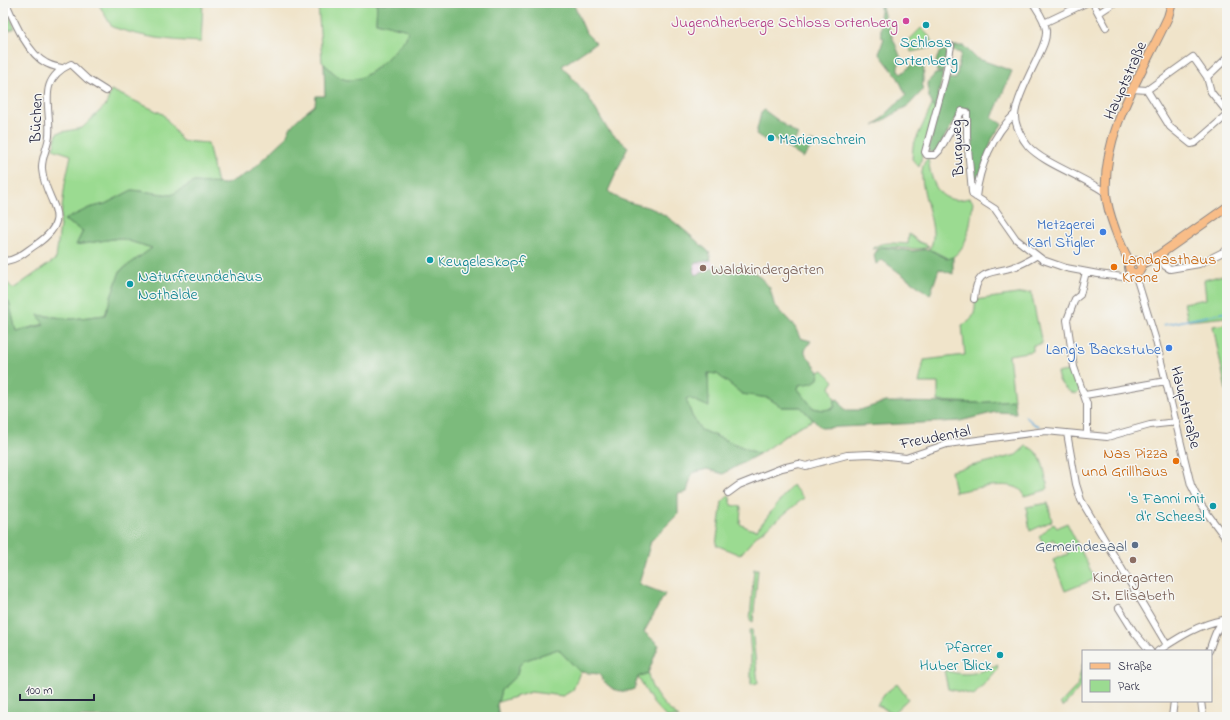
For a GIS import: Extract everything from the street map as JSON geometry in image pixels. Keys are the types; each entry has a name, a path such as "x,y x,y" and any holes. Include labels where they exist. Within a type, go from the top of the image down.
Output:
{"main road":[{"name":"Hauptstraße","path":"1130,262 1111,218 1106,193 1112,143 1132,89 1160,34 1172,3"},
{"path":"1140,265 1159,255 1227,207"},
{"path":"1136,261 1140,265 1140,270 1135,273 1128,268 1130,262 1136,261"}],"street":[{"path":"6,3 14,22 38,57 46,63 62,68 70,64 87,79 106,91"},
{"path":"976,197 977,189 989,151 995,138 1015,114 1028,77 1044,44 1046,30 1044,22 1032,3"},
{"path":"1044,22 1086,3"},
{"path":"1093,3 1106,27"},
{"path":"1099,13 1114,3"},
{"name":"Burgweg","path":"952,46 926,152 931,156 939,151 962,111 967,112 969,169 972,192 976,197 995,209 1016,239 1036,256 1066,268 1123,277 1132,276 1135,273"},
{"path":"1132,89 1147,90 1193,57 1207,77 1211,92 1227,113 1195,143 1191,144 1170,127 1147,90"},
{"path":"1207,77 1227,58"},
{"name":"Büchen","path":"4,259 16,259 48,236 54,229 57,220 57,213 45,183 42,164 49,135 47,90 52,80 62,68"},
{"path":"1015,114 1018,129 1032,149 1043,158 1088,181 1106,193"},
{"path":"1159,255 1165,266 1170,269 1199,264 1227,250"},
{"path":"974,299 979,280 984,274 1013,268 1036,256"},
{"path":"1086,272 1080,295 1075,299 1067,320 1074,368 1084,395 1088,414 1087,435"},
{"name":"Hauptstraße","path":"1135,273 1177,422 1191,485 1201,505 1227,540"},
{"path":"1084,395 1166,381"},
{"name":"Freudental","path":"728,493 745,482 799,464 806,466 852,454 906,458 947,444 1046,431 1107,437 1150,425 1177,422"},
{"path":"1067,433 1076,484 1081,500 1167,645"},
{"path":"1119,608 1134,632 1149,650"},
{"path":"1160,650 1210,622 1225,619"},
{"path":"1210,650 1225,619"},
{"path":"1172,717 1174,702"},
{"path":"1201,702 1203,717"}],"shaded area":[{"name":"Waldkindergarten","path":"711,260 715,266 696,276 693,271 695,262"}],"green space":[{"path":"3,3 15,28 3,33"},
{"path":"98,3 203,3 201,42 156,38 135,34 112,27"},
{"path":"318,3 377,3 376,22 408,30 406,38 386,60 368,74 350,80 338,77 322,62"},
{"path":"377,3 573,3 586,33 596,43 562,66 587,95 608,130 628,147 608,191 620,199 648,207 668,217 709,252 711,260 695,263 693,271 696,275 718,266 729,271 736,265 757,274 770,288 774,304 795,327 800,338 811,341 805,350 805,353 819,372 818,379 812,383 799,385 798,389 813,408 824,410 834,408 835,400 838,399 845,410 860,410 885,402 975,403 1014,400 1016,413 996,412 960,421 821,428 801,407 782,407 768,398 742,394 717,374 708,373 709,407 689,398 686,399 692,416 701,430 759,454 723,474 707,469 692,473 687,492 678,494 678,514 651,541 639,584 665,594 644,632 659,645 648,673 638,677 634,689 629,691 618,691 614,689 602,679 599,674 580,672 558,649 523,661 519,666 517,675 501,690 497,705 499,717 3,717 3,303 9,302 16,331 44,325 38,315 72,319 105,315 120,271 152,248 119,238 76,245 83,231 64,220 89,208 105,204 132,190 171,195 194,182 226,184 250,172 286,138 294,123 315,105 316,96 325,96 324,64 341,78 350,80 359,78 368,74 386,60 406,38 408,30 376,22"},
{"path":"880,5 901,59 898,67 899,72 901,74 913,64 924,68 922,91 909,105 874,126 906,95 898,78 879,53 884,38 881,37"},
{"path":"921,28 929,36 934,47 911,52 908,41"},
{"path":"953,46 964,46 976,58 1012,71 992,118 1002,124 992,139 975,192 969,136 969,109 967,108 961,110 936,151 932,153 928,151 947,78 956,79 961,53 953,51"},
{"path":"948,48 943,72 937,72 937,57 944,49"},
{"path":"943,73 935,110 929,97 928,82 935,74"},
{"path":"111,90 163,114 182,141 208,143 217,184 194,182 172,195 132,190 105,204 89,208 64,220 83,231 76,245 119,238 152,248 120,271 105,315 72,319 38,315 44,324 16,331 9,302 3,303 3,278 13,289 56,259 65,183 71,155 53,149 57,133 82,128 106,105"},
{"path":"933,103 935,110 919,167 912,159 913,146"},
{"path":"764,110 798,135 793,143 801,147 810,141 815,142 803,158 774,139 765,140 756,134 761,113"},
{"path":"928,158 934,183 945,197 953,200 970,198 973,202 970,226 965,242 961,249 949,259 929,249 933,241 933,230 922,177 923,166"},
{"path":"909,234 919,242 929,246 918,249 880,247 873,249 880,244 885,243 908,244"},
{"path":"881,247 913,251 929,249 947,259 953,257 953,274 939,269 930,295 882,260 876,264 874,255"},
{"path":"1227,274 1227,317 1188,321 1184,303 1206,299 1204,280"},
{"path":"1031,292 1042,344 1033,345 1033,351 1009,355 1014,400 975,403 938,401 938,383 919,383 924,360 965,355 962,325 972,318 975,308 975,300"},
{"path":"1227,324 1227,395 1213,326"},
{"path":"823,370 834,381 830,387 835,400 834,408 824,410 813,408 798,389 799,385 812,383 818,379 819,372"},
{"path":"1072,370 1080,390 1076,394 1063,386 1057,373"},
{"path":"708,373 717,374 742,394 768,398 782,407 801,407 813,420 798,427 759,454 701,430 692,416 686,399 708,386"},
{"path":"1026,446 1032,449 1040,458 1048,488 1046,490 1024,496 1021,490 1005,485 982,487 955,492 951,471 1016,455"},
{"path":"792,485 804,498 758,534 740,555 716,545 722,502 729,495 732,505 741,507 740,524 750,529 757,530"},
{"path":"1048,503 1052,521 1030,531 1026,507"},
{"path":"1053,523 1057,528 1067,523 1095,579 1065,591 1053,560 1068,554 1066,547 1058,547 1053,539 1045,545 1039,537"},
{"path":"754,569 758,569 753,622 750,620"},
{"path":"749,630 752,630 758,683 751,684 751,656"},
{"path":"558,649 580,672 573,690 563,696 531,692 498,702 501,690 517,675 519,666 523,661"},
{"path":"998,664 997,670 974,695 948,689 944,670 965,674 978,672"},
{"path":"1082,666 1081,686 1063,707 1060,704 1077,686"},
{"path":"648,673 649,680 659,698 679,717 666,717 653,703 638,677"},
{"path":"897,684 908,699 893,713 877,705 884,694"}],"waterway":[{"path":"1163,325 1227,312"},
{"path":"1025,416 1034,424 1039,426"}],"place":[{"name":"Jugendherberge Schloss Ortenberg","path":"906,21"},
{"name":"Schloss Ortenberg","path":"926,25"},
{"name":"Marienschrein","path":"771,138"},
{"name":"Metzgerei Karl Stigler","path":"1103,232"},
{"name":"Keugeleskopf","path":"430,260"},
{"name":"Landgasthaus Krone","path":"1114,267"},
{"name":"Waldkindergarten","path":"703,268"},
{"name":"Naturfreundehaus Nothalde","path":"130,284"},
{"name":"Lang's Backstube","path":"1169,348"},
{"name":"Nas Pizza und Grillhaus","path":"1176,461"},
{"name":"'s Fanni mit d'r Schees!","path":"1213,506"},
{"name":"Gemeindesaal","path":"1135,545"},
{"name":"Kindergarten St. Elisabeth","path":"1133,560"},
{"name":"Pfarrer Huber Blick","path":"1000,655"}]}
